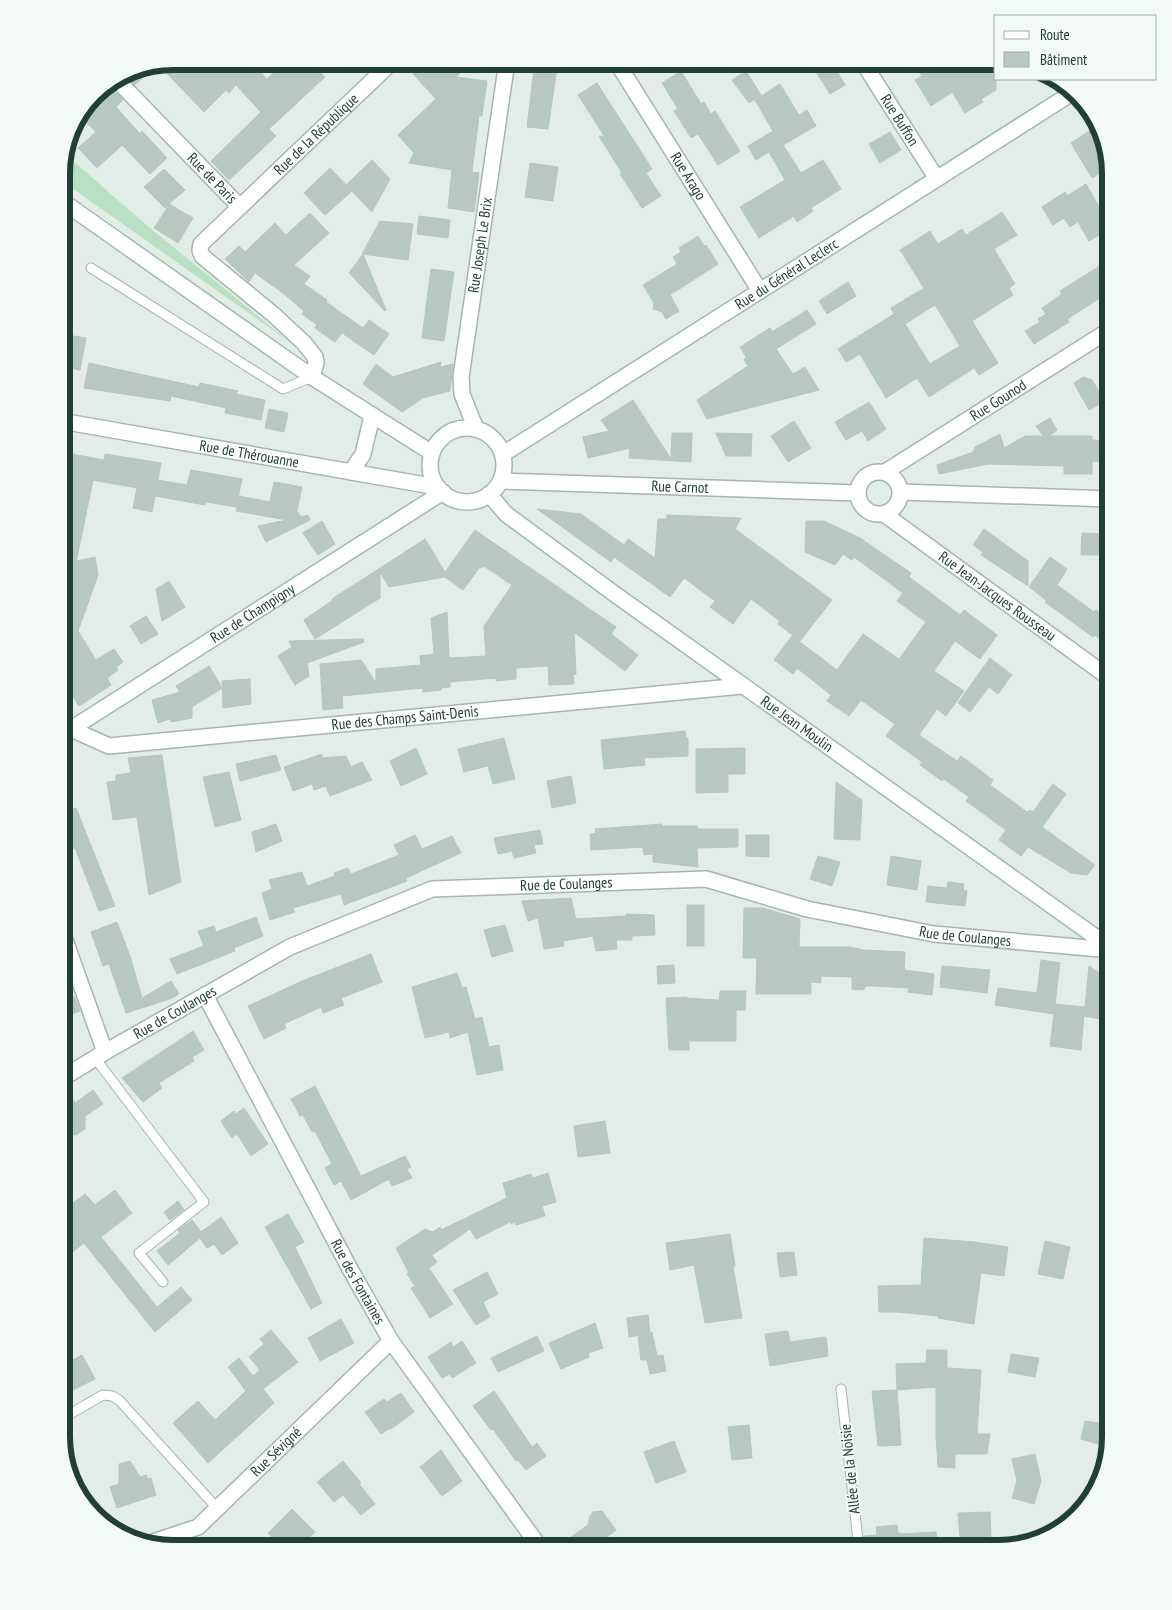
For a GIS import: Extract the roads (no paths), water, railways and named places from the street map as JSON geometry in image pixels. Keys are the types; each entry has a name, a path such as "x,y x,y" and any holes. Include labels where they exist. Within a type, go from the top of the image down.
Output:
{"street":[{"name":"Rue de la République","path":"240,207 384,70"},
{"name":"Rue Joseph Le Brix","path":"476,429 462,394 462,377 506,70"},
{"name":"Rue Arago","path":"622,70 760,291"},
{"name":"Rue Buffon","path":"868,70 937,179"},
{"name":"Rue de Paris","path":"121,84 240,207 201,244 202,256 274,315 304,343 315,356 316,363 312,377"},
{"name":"Rue du Général Leclerc","path":"503,454 1067,96"},
{"path":"70,207 312,377 432,454"},
{"name":"Rue Gounod","path":"885,472 1102,335"},
{"path":"351,472 363,454 372,416"},
{"name":"Rue de Thérouanne","path":"70,422 351,472 440,490"},
{"path":"467,427 476,429 488,434 496,441 503,454 504,471 500,480 489,494 479,500 468,502 457,500 440,490 434,481 430,465 432,454 446,434 467,427"},
{"path":"885,472 896,479 901,492 894,508 884,514 869,511 860,500 858,493 866,476 872,473 885,472"},
{"name":"Rue Carnot","path":"500,480 858,493"},
{"name":"Rue de Champigny","path":"70,728 440,490"},
{"path":"901,492 1102,499"},
{"name":"Rue Jean Moulin","path":"489,494 506,514 742,686 1102,943"},
{"name":"Rue Jean-Jacques Rousseau","path":"884,514 1102,672"},
{"name":"Rue des Champs Saint-Denis","path":"70,732 109,746 742,686"},
{"name":"Rue de Coulanges","path":"70,1073 290,947 432,889 706,879 807,909 934,934 1102,948"},
{"path":"70,958 100,1055"},
{"name":"Rue des Fontaines","path":"206,995 390,1342 535,1540"},
{"name":"Rue Sévigné","path":"163,1539 198,1527 390,1342"}],"lane":[{"path":"91,268 282,389 312,377"},
{"path":"100,1055 204,1202 139,1253 162,1282"},
{"name":"Allée de la Noisie","path":"841,1389 858,1540"},
{"path":"70,1414 103,1395 112,1396 119,1400 217,1508"}]}
